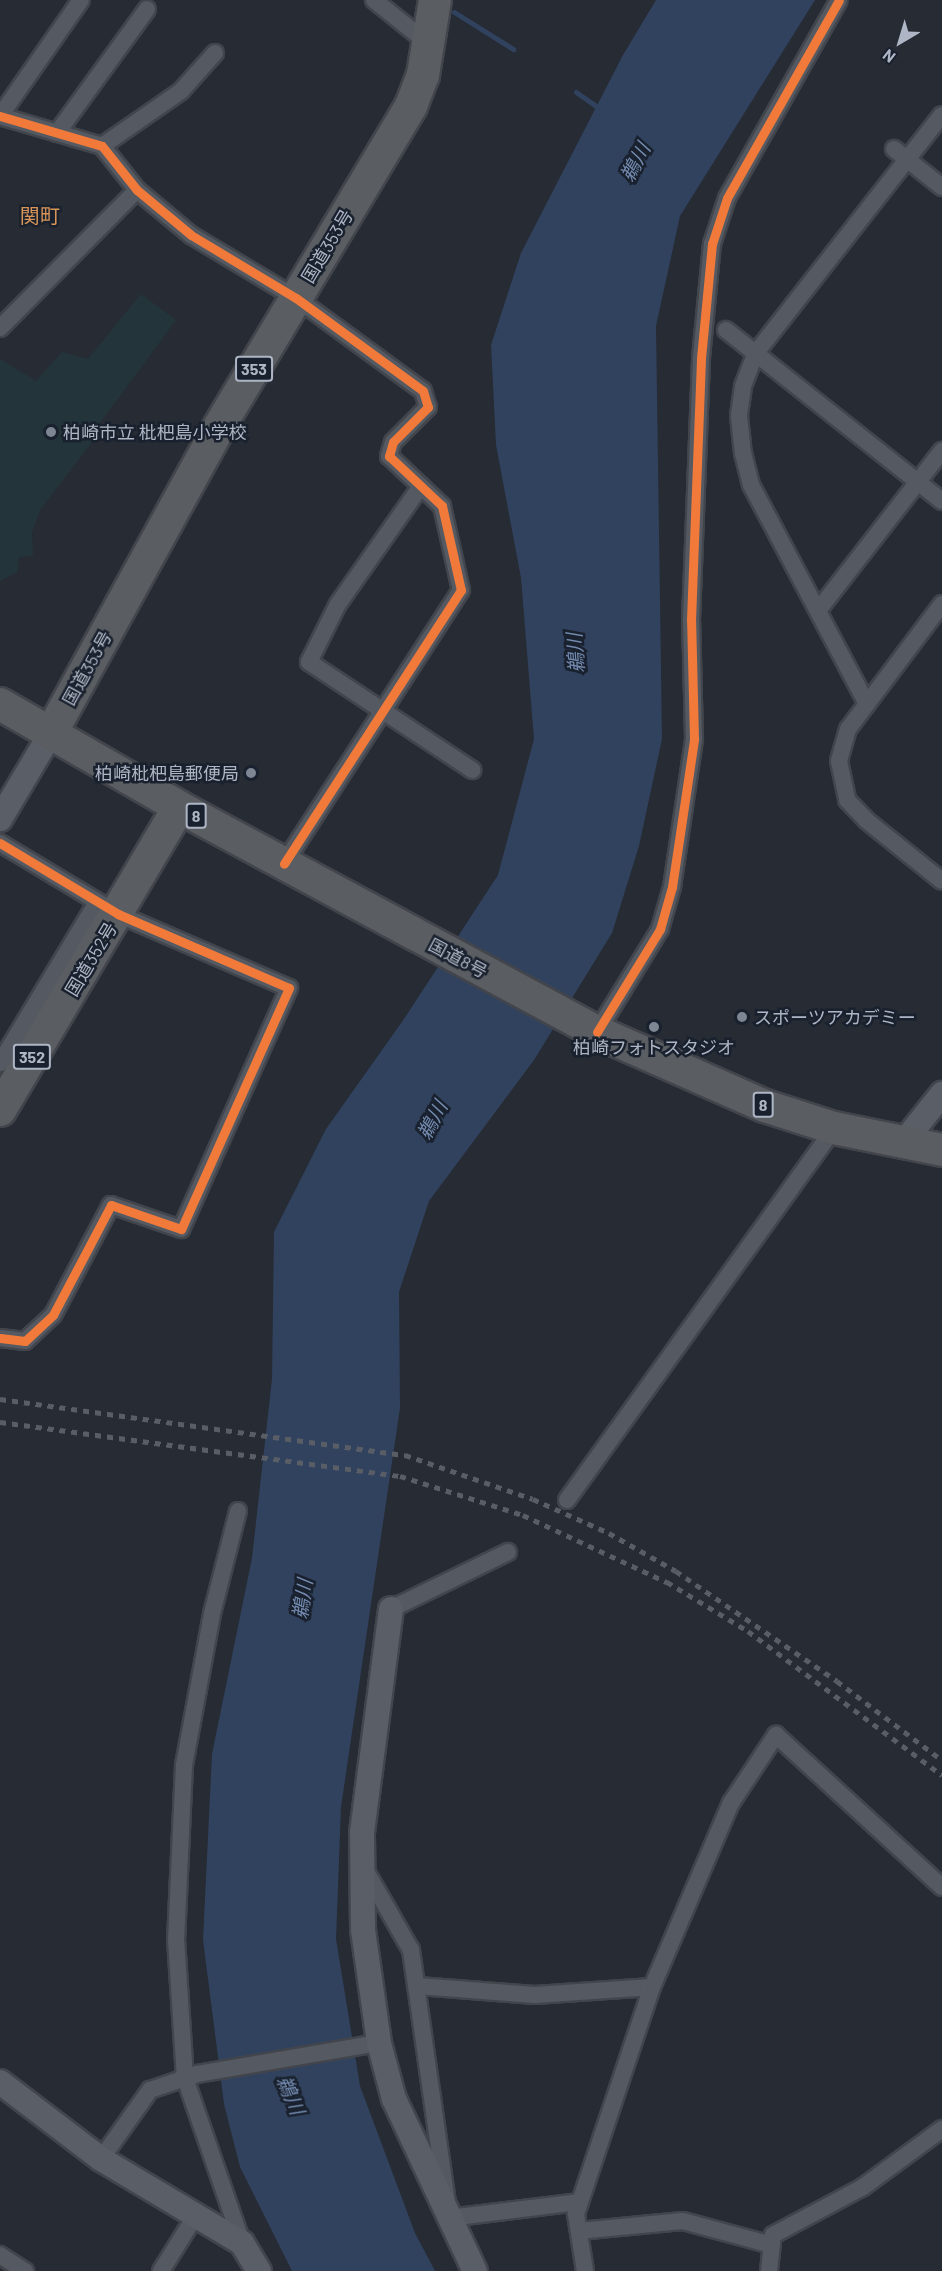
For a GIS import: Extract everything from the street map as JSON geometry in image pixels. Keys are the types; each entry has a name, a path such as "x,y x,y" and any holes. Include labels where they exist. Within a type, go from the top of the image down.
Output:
{"highway":[{"name":"国道353号","path":"51,733 219,427 411,106 423,75 435,0"},
{"name":"国道8号","path":"0,704 179,807 595,1031 765,1106 834,1128 942,1150"},
{"name":"国道352号","path":"0,1110 64,1004 108,908 179,807"}],"street":[{"path":"81,0 0,116 102,146 138,190 191,235 296,298 423,391 428,407 393,442 390,456 442,506 461,590 284,864"},
{"path":"374,0 429,44"},
{"path":"595,1031 660,928 672,887 691,762 694,740 691,620 701,358 712,244 727,198 839,0"},
{"path":"57,133 147,9"},
{"path":"102,146 181,91 215,53"},
{"path":"867,704 820,608 751,485 742,454 739,416 743,386 755,354 901,154 942,115"},
{"path":"901,154 942,187"},
{"path":"0,328 138,190"},
{"path":"726,330 942,501"},
{"path":"820,608 942,451"},
{"path":"421,486 338,604 309,662 472,770"},
{"path":"942,604 848,729 839,761 847,800 866,820 942,880"},
{"path":"1,817 51,733"},
{"path":"0,843 108,908 289,988 181,1229 111,1205 53,1315 25,1341 0,1338"},
{"path":"0,1063 108,908"},
{"path":"903,1143 942,1094"},
{"path":"567,1500 834,1128"},
{"path":"238,1511 212,1614 184,1765 176,1874 176,1939 191,2076 242,2243 259,2271"},
{"path":"475,2271 394,2099 374,2044 363,1930 362,1833 392,1609 508,1552"},
{"path":"585,2271 576,2214 652,1987 731,1803 776,1735 942,1887"},
{"path":"362,1866 411,1950 418,1986 449,2218"},
{"path":"418,1986 535,1995 652,1987"},
{"path":"101,2158 150,2090 191,2076 374,2044"},
{"path":"0,2082 101,2158 242,2243"},
{"path":"769,2271 773,2235 863,2187 942,2129"},
{"path":"449,2218 580,2202"},
{"path":"161,2271 196,2215"},
{"path":"579,2231 682,2221 772,2245"},
{"path":"0,2255 26,2271"}],"shaded area":[{"name":"柏崎市立 枇杷島小学校","path":"141,294 176,320 100,423 96,437 40,510 32,532 33,556 19,557 17,572 0,581 0,359 36,381 62,352 88,359"}],"water":[{"name":"鵜川","path":"656,0 815,0 680,216 656,326 662,739 639,846 612,933 534,1060 429,1201 399,1292 400,1408 341,1807 336,1939 360,2086 415,2233 435,2271 292,2271 240,2167 224,2104 203,1940 212,1754 252,1558 272,1379 274,1232 326,1129 404,1019 498,875 534,739 521,578 496,445 491,345 521,253 623,55"}],"waterway":[{"path":"454,12 513,49"},
{"path":"576,92 602,110"}],"railway":[{"path":"0,1399 405,1455 533,1499 609,1533 676,1571 837,1681 942,1760"},
{"path":"0,1422 400,1476 523,1515 667,1582 748,1631 942,1775"}],"cycle path":[{"path":"597,1032 660,929 672,887 694,739 691,620 701,358 712,244 727,198 839,0"},
{"path":"0,116 102,146 137,190 191,235 296,298 423,391 428,407 393,442 389,456 442,506 461,590 284,864"},
{"path":"0,843 118,914 289,988 181,1229 111,1205 53,1315 25,1341 0,1338"}],"place":[{"name":"柏崎市立 枇杷島小学校","path":"51,432"},
{"name":"柏崎枇杷島郵便局","path":"251,773"},
{"name":"スポーツアカデミー","path":"742,1017"},
{"name":"柏崎フォトスタジオ","path":"654,1027"}],"district":[{"name":"関町","path":"40,215"}]}
